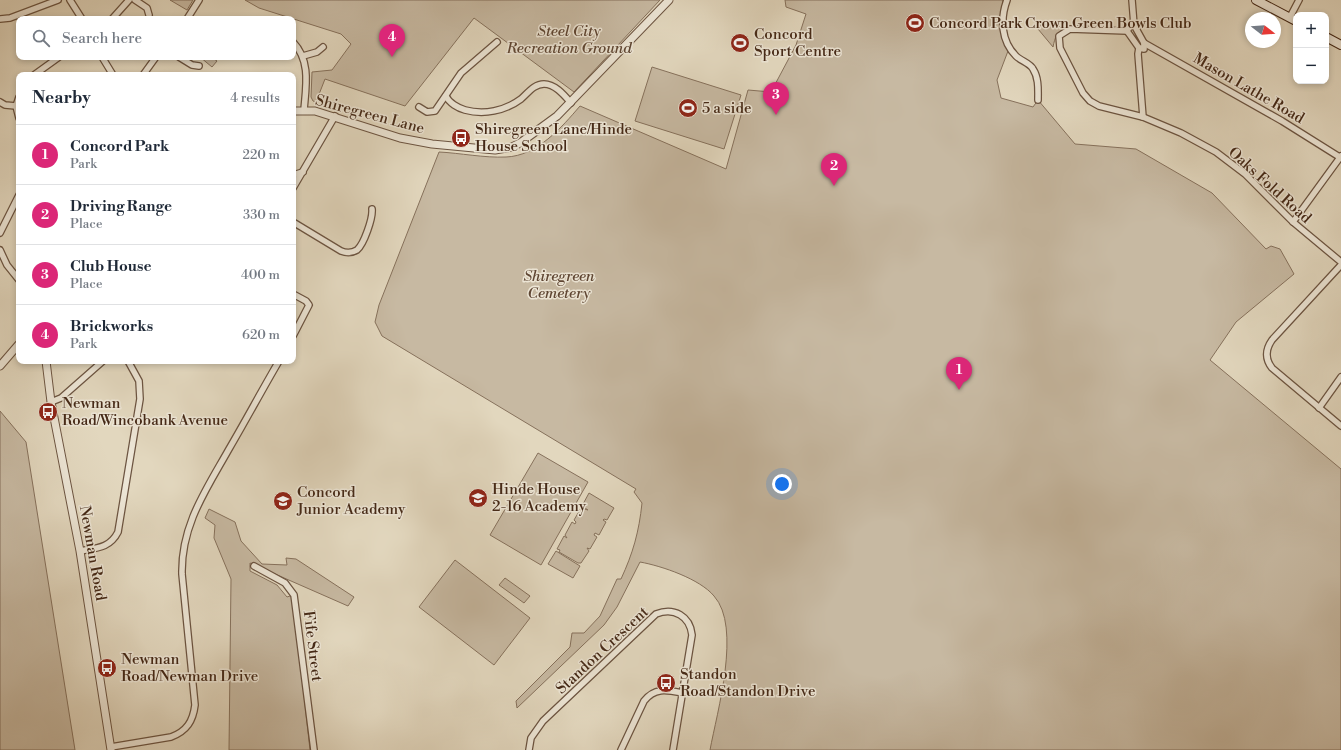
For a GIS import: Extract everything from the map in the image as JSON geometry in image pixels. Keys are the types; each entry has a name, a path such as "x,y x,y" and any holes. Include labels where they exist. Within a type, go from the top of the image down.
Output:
{"main road":[{"path":"1256,0 1293,19"},
{"path":"1329,39 1341,45"}],"street":[{"path":"0,20 10,18 58,0"},
{"path":"70,0 80,16"},
{"path":"115,16 129,0"},
{"path":"135,0 146,8 149,15"},
{"path":"189,16 199,0"},
{"name":"Shiregreen Lane","path":"296,111 315,111 335,116 400,138 432,144 480,149 504,149 516,145 538,131 571,102 668,0"},
{"path":"1007,0 1003,14 1003,32 1015,55 1034,70 1038,83 1038,100"},
{"path":"1132,0 1134,25 1144,42 1144,49 1140,48"},
{"path":"1295,12 1299,0"},
{"path":"1134,25 1130,26 1127,31 1140,48"},
{"name":"Oaks Fold Road","path":"1127,31 1070,29 1059,36 1060,48 1083,93 1090,101 1099,106 1143,118 1181,134 1216,152 1245,174 1293,222 1341,263"},
{"path":"418,107 427,112 435,111 461,73 497,42"},
{"name":"Mason Lathe Road","path":"1144,42 1282,121 1341,157"},
{"path":"296,46 303,56 307,76 304,110"},
{"path":"303,56 317,52 322,48"},
{"path":"1140,48 1138,54 1143,118"},
{"path":"38,72 55,60"},
{"path":"104,60 111,72"},
{"path":"145,72 154,60"},
{"path":"183,60 192,66 199,66"},
{"path":"446,96 448,100 462,110 480,113 490,112 515,103 534,88 544,84 554,87 571,102"},
{"path":"0,102 5,105 16,106"},
{"path":"296,183 335,116"},
{"path":"1293,222 1341,157"},
{"path":"296,174 302,172"},
{"path":"0,233 2,225 16,200"},
{"path":"296,224 341,251 350,252 354,251 360,246 371,221 372,209"},
{"path":"0,250 7,265 16,274"},
{"path":"1341,263 1272,340 1267,353 1267,361 1272,368 1341,426"},
{"path":"296,296 306,301 309,305 296,330"},
{"path":"0,366 16,347"},
{"name":"Newman Road","path":"46,364 51,402 80,551 111,749"},
{"path":"51,402 61,398 100,364"},
{"path":"80,551 108,545 118,532 140,399 139,381 130,364"},
{"path":"111,749 171,737 179,734 191,723 195,705 182,557 185,540 197,506 277,364"},
{"path":"1319,408 1341,377"},
{"name":"Fife Street","path":"254,566 285,583 294,595 314,750"},
{"name":"Standon Crescent","path":"529,750 534,731 543,721 656,614 662,611 681,615 690,624 692,629 692,642 683,693"},
{"path":"621,750 644,701 649,694 658,690 683,693 673,750"}],"green space":[{"path":"170,0 193,0 187,10"},
{"name":"Steel City Recreation Ground","path":"245,0 660,0 574,92 474,18 405,106 325,79 316,102 313,101 311,97 312,72 332,70 351,44 341,34 296,20 296,16 284,16 259,8"},
{"name":"Shiregreen Cemetery","path":"785,0 1003,0 1000,28 1008,51 997,80 1001,98 1033,107 1038,100 1075,144 1136,149 1212,193 1266,249 1271,246 1280,249 1294,274 1236,322 1210,360 1341,469 1341,750 710,750 722,693 727,648 726,628 722,610 714,596 700,584 680,574 640,562 617,607 604,625 517,708 516,701 570,647 572,633 584,633 600,616 617,579 621,579 629,560 635,542 642,503 634,492 636,489 382,336 375,322 379,305 439,152 489,157 506,157 528,152 548,139 580,106 726,169 748,90 771,92 796,45 806,14 786,7"},
{"path":"1045,24 1067,28 1057,35 1053,47 1038,29 1040,25"},
{"path":"204,60 217,61 212,67"},
{"name":"5 a side","path":"652,67 741,95 724,149 635,121"},
{"path":"0,411 26,442 75,750 0,750"},
{"path":"538,453 588,482 541,565 490,535"},
{"path":"589,493 614,508 607,520 603,520 606,522 599,535 595,533 594,535 597,537 590,549 587,548 589,551 581,563 578,563 559,552 560,550 557,549 564,536 567,538 565,535 572,522 575,524 576,522 574,520 581,508 588,510 582,506"},
{"path":"209,509 235,522 241,541 262,564 287,565 286,558 296,559 354,597 348,606 250,563 250,571 277,585 287,597 293,595 310,750 229,750 231,579 214,538 215,525 205,518"},
{"path":"556,551 580,566 573,578 548,564"},
{"path":"455,560 530,618 494,665 419,607"},
{"path":"505,578 530,596 524,603 499,585"}],"place":[{"name":"Concord Park Crown Green Bowls Club","path":"915,23"},
{"name":"Concord Sport Centre","path":"740,43"},
{"name":"Brickworks","path":"392,57"},
{"name":"5 a side","path":"688,108"},
{"name":"Club House","path":"776,115"},
{"name":"Shiregreen Lane/Hinde House School","path":"461,138"},
{"name":"Driving Range","path":"834,186"},
{"name":"Concord Park","path":"959,390"},
{"name":"Newman Road/Wincobank Avenue","path":"48,412"},
{"name":"Hinde House 2-16 Academy","path":"478,498"},
{"name":"Concord Junior Academy","path":"283,501"},
{"name":"Newman Road/Newman Drive","path":"107,668"},
{"name":"Standon Road/Standon Drive","path":"666,683"}]}
